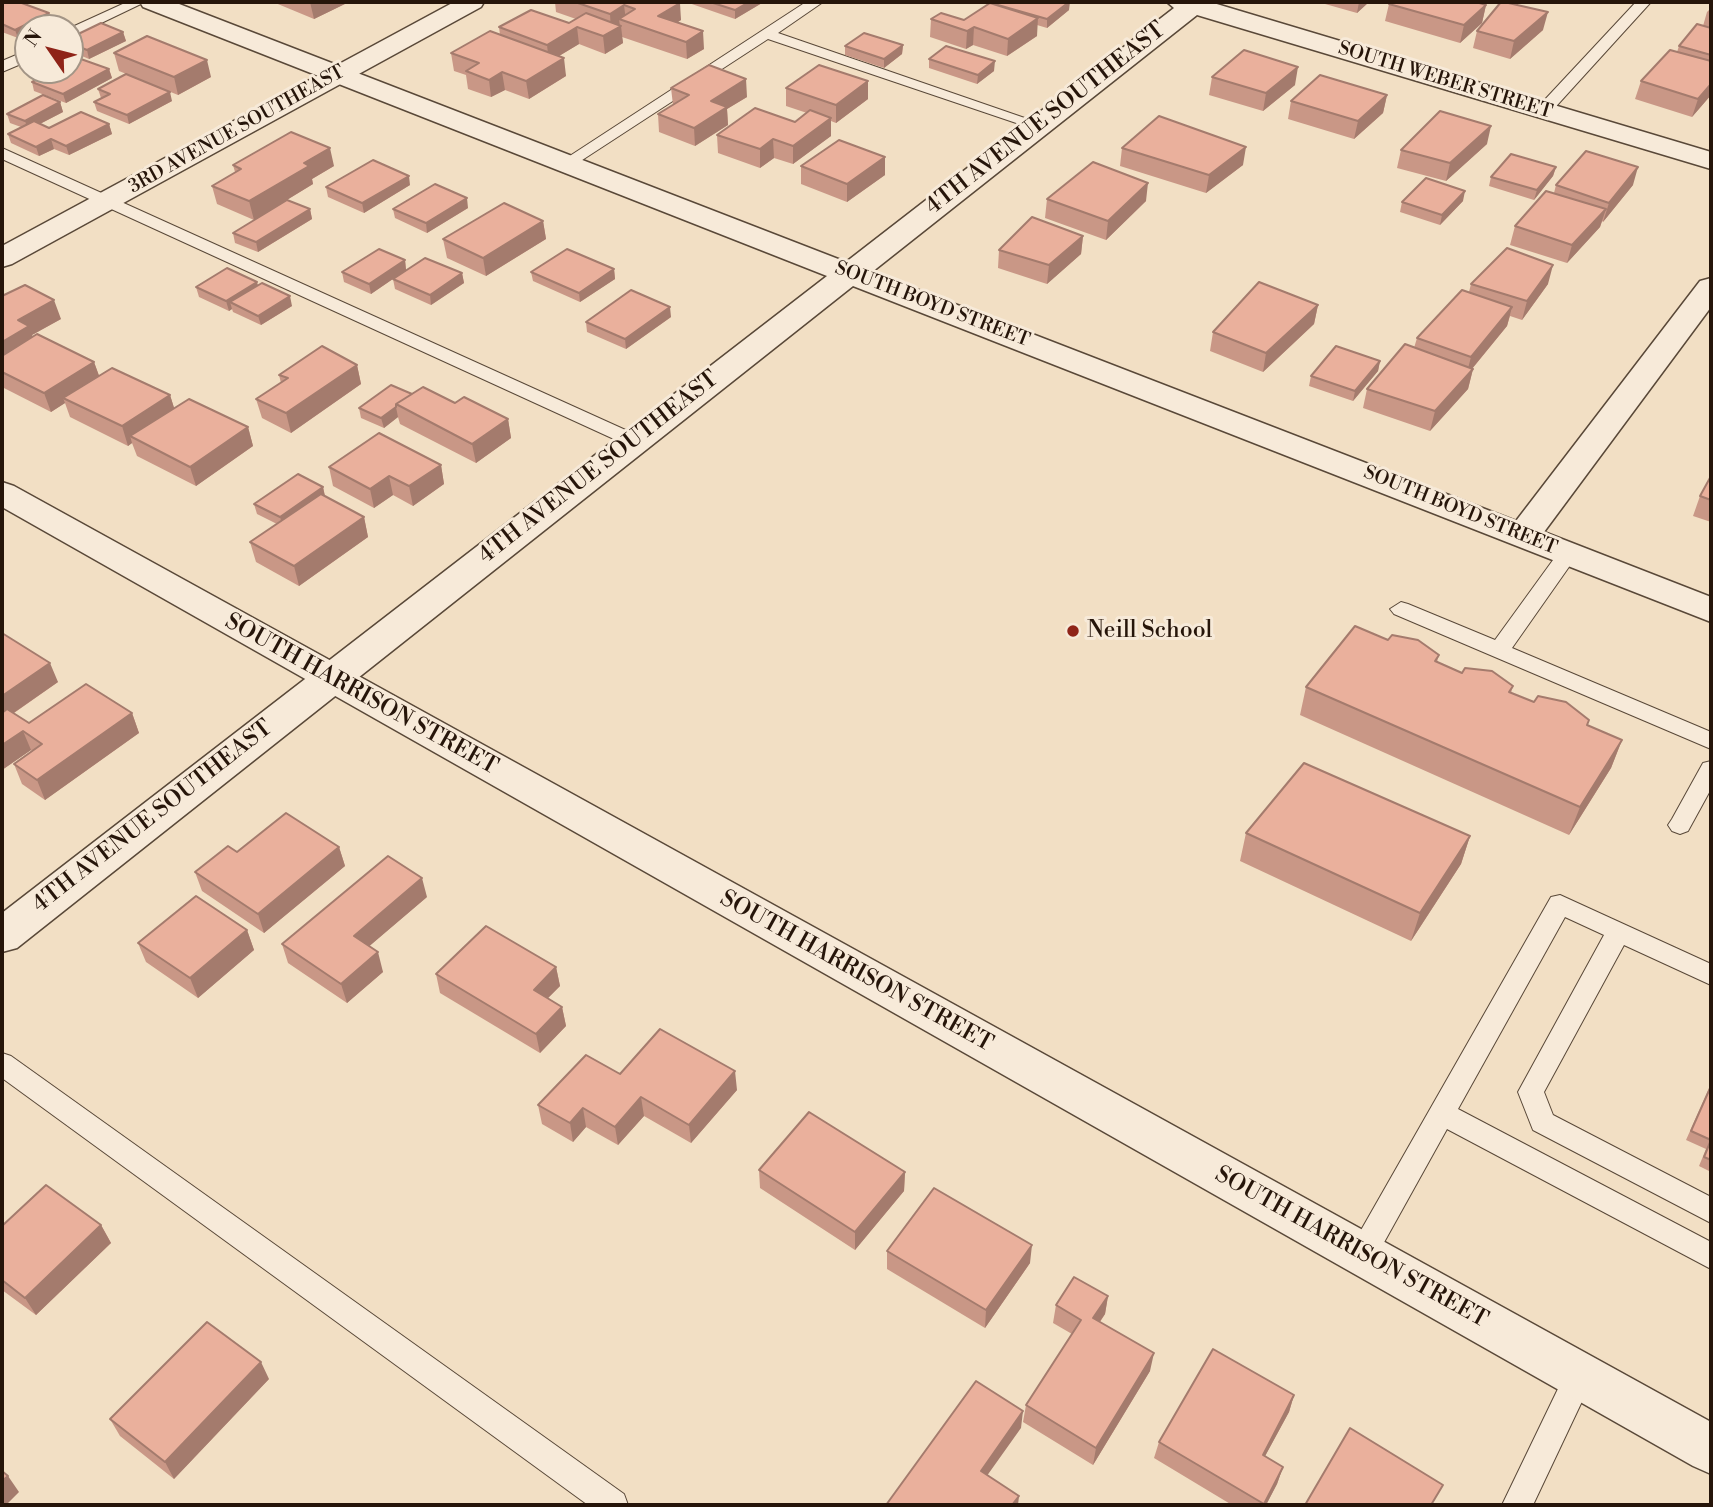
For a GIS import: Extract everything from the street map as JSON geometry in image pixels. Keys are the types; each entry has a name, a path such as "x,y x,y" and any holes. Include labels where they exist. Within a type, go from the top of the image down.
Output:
{"street":[{"name":"SOUTH BOYD STREET","path":"152,2 1711,610"},
{"name":"3RD AVENUE SOUTHEAST","path":"2,258 472,2"},
{"name":"SOUTH WEBER STREET","path":"1190,3 1711,162"},
{"name":"4TH AVENUE SOUTHEAST","path":"2,936 1190,3"},
{"path":"1524,535 1711,287"},
{"name":"SOUTH HARRISON STREET","path":"2,493 1711,1449"}],"lane":[{"path":"84,27 138,2"},
{"path":"567,163 816,2"},
{"path":"1544,110 1644,2"},
{"path":"767,34 1037,125"},
{"path":"2,153 634,441"},
{"path":"1499,650 1568,554"},
{"path":"1401,609 1711,741"},
{"path":"1680,825 1711,769"},
{"path":"1362,1255 1560,904 1711,975"},
{"path":"1618,932 1531,1092 1542,1122 1711,1211"},
{"path":"2,1065 613,1505"},
{"path":"1441,1113 1711,1256"},
{"path":"1517,1505 1579,1376"}],"building":[{"path":"19,2 49,13 14,14 14,30 2,24 2,3"},
{"path":"575,2 677,2 680,3 658,16 703,31 686,42 619,19 635,9 624,5 610,14"},
{"path":"710,2 749,2 735,10"},
{"path":"992,2 1069,2 1047,19"},
{"path":"1476,2 1486,5 1464,25 1389,4"},
{"path":"1501,2 1548,12 1514,41 1477,31"},
{"path":"990,3 1038,18 1008,39 974,27 967,31 931,19 941,13 964,20"},
{"path":"531,10 569,23 586,13 621,26 603,36 577,27 547,45 499,27"},
{"path":"101,23 123,32 87,50 84,49 84,31"},
{"path":"1697,24 1711,28 1711,55 1679,46"},
{"path":"490,31 564,58 526,81 502,72 489,80 466,71 479,63 451,53"},
{"path":"864,33 903,45 884,59 845,46"},
{"path":"147,36 207,60 174,77 114,53"},
{"path":"946,46 995,61 978,75 929,59"},
{"path":"1244,50 1298,67 1266,93 1212,77"},
{"path":"1670,50 1711,61 1711,84 1698,99 1641,81"},
{"path":"84,60 109,69 84,83"},
{"path":"709,65 746,79 711,101 727,107 694,128 658,114 689,95 671,88"},
{"path":"819,65 868,81 836,105 786,88"},
{"path":"126,74 170,92 127,115 94,102 110,94 98,89"},
{"path":"1320,75 1387,95 1358,121 1291,101"},
{"path":"37,84 81,84 63,94"},
{"path":"43,95 60,102 25,121 7,114"},
{"path":"755,108 795,122 810,110 831,118 793,146 773,139 760,149 717,135"},
{"path":"1440,111 1491,126 1450,163 1401,150"},
{"path":"81,112 109,124 66,146 51,139 36,147 8,134 34,121 49,128"},
{"path":"1159,116 1246,147 1209,175 1122,148"},
{"path":"291,132 330,148 304,163 309,166 249,201 212,186 241,169 233,165"},
{"path":"839,140 885,157 847,184 801,166"},
{"path":"1586,151 1638,167 1609,203 1556,185"},
{"path":"1511,154 1556,167 1537,190 1491,177"},
{"path":"373,160 409,176 362,203 326,187"},
{"path":"1093,162 1148,183 1108,221 1047,199"},
{"path":"1426,178 1465,191 1442,215 1402,202"},
{"path":"435,184 467,198 426,223 393,209"},
{"path":"1546,191 1606,209 1572,245 1515,226"},
{"path":"287,200 310,209 256,242 233,233"},
{"path":"504,203 543,221 483,258 443,239"},
{"path":"1032,217 1083,236 1049,265 999,250"},
{"path":"1507,248 1553,265 1527,301 1471,284"},
{"path":"379,249 405,260 369,284 342,272"},
{"path":"567,249 614,269 579,293 531,272"},
{"path":"425,258 462,273 430,295 393,279"},
{"path":"227,268 257,282 226,301 196,287"},
{"path":"1259,282 1318,305 1266,353 1213,332"},
{"path":"262,283 290,296 258,316 230,302"},
{"path":"25,285 54,300 18,320 29,326 2,342 2,296"},
{"path":"631,290 670,307 625,339 586,322"},
{"path":"1462,290 1512,307 1471,357 1417,338"},
{"path":"37,334 94,362 44,393 2,372 2,356"},
{"path":"1405,344 1473,369 1435,411 1367,389"},
{"path":"322,346 357,365 286,413 256,399 288,378 279,375"},
{"path":"1336,346 1380,361 1355,391 1311,376"},
{"path":"112,368 170,395 122,426 63,398"},
{"path":"391,385 412,394 381,418 359,408"},
{"path":"423,387 455,403 464,397 508,419 472,444 396,404"},
{"path":"189,399 248,427 190,467 130,436"},
{"path":"379,433 441,465 409,486 389,476 370,489 329,467"},
{"path":"298,474 323,487 280,517 254,504"},
{"path":"1711,476 1711,500 1700,496"},
{"path":"321,494 364,517 294,566 250,542"},
{"path":"1355,626 1388,640 1392,635 1418,640 1439,655 1435,661 1462,673 1465,668 1492,671 1513,686 1509,692 1534,702 1538,696 1566,702 1589,720 1587,725 1622,740 1580,807 1306,687"},
{"path":"2,633 50,663 2,696"},
{"path":"86,684 132,713 37,780 14,764 42,744 23,731 2,745 2,713 7,709 29,723"},
{"path":"1304,763 1470,836 1420,913 1246,833"},
{"path":"286,813 339,847 258,914 195,872 228,846 237,852"},
{"path":"388,856 422,878 354,936 378,952 341,984 282,944"},
{"path":"196,896 247,930 190,978 138,943"},
{"path":"486,926 556,967 534,990 562,1007 536,1034 436,974"},
{"path":"660,1029 735,1071 689,1125 641,1097 615,1127 583,1108 570,1123 538,1105 586,1055 620,1074"},
{"path":"1711,1086 1711,1140 1691,1131"},
{"path":"809,1112 905,1172 855,1232 759,1170"},
{"path":"1711,1140 1711,1160 1704,1157"},
{"path":"46,1185 101,1225 25,1298 2,1280 2,1226"},
{"path":"934,1188 1032,1245 986,1310 887,1251"},
{"path":"1074,1277 1108,1296 1093,1318 1154,1353 1096,1448 1026,1405 1081,1320 1056,1305"},
{"path":"207,1322 261,1362 165,1462 110,1419"},
{"path":"1213,1349 1294,1395 1263,1455 1283,1467 1264,1504 1159,1442"},
{"path":"976,1381 1023,1411 981,1471 1019,1496 1012,1505 886,1505"},
{"path":"1350,1428 1443,1485 1431,1505 1305,1505"}],"place":[{"name":"Neill School","path":"1073,631"}]}
